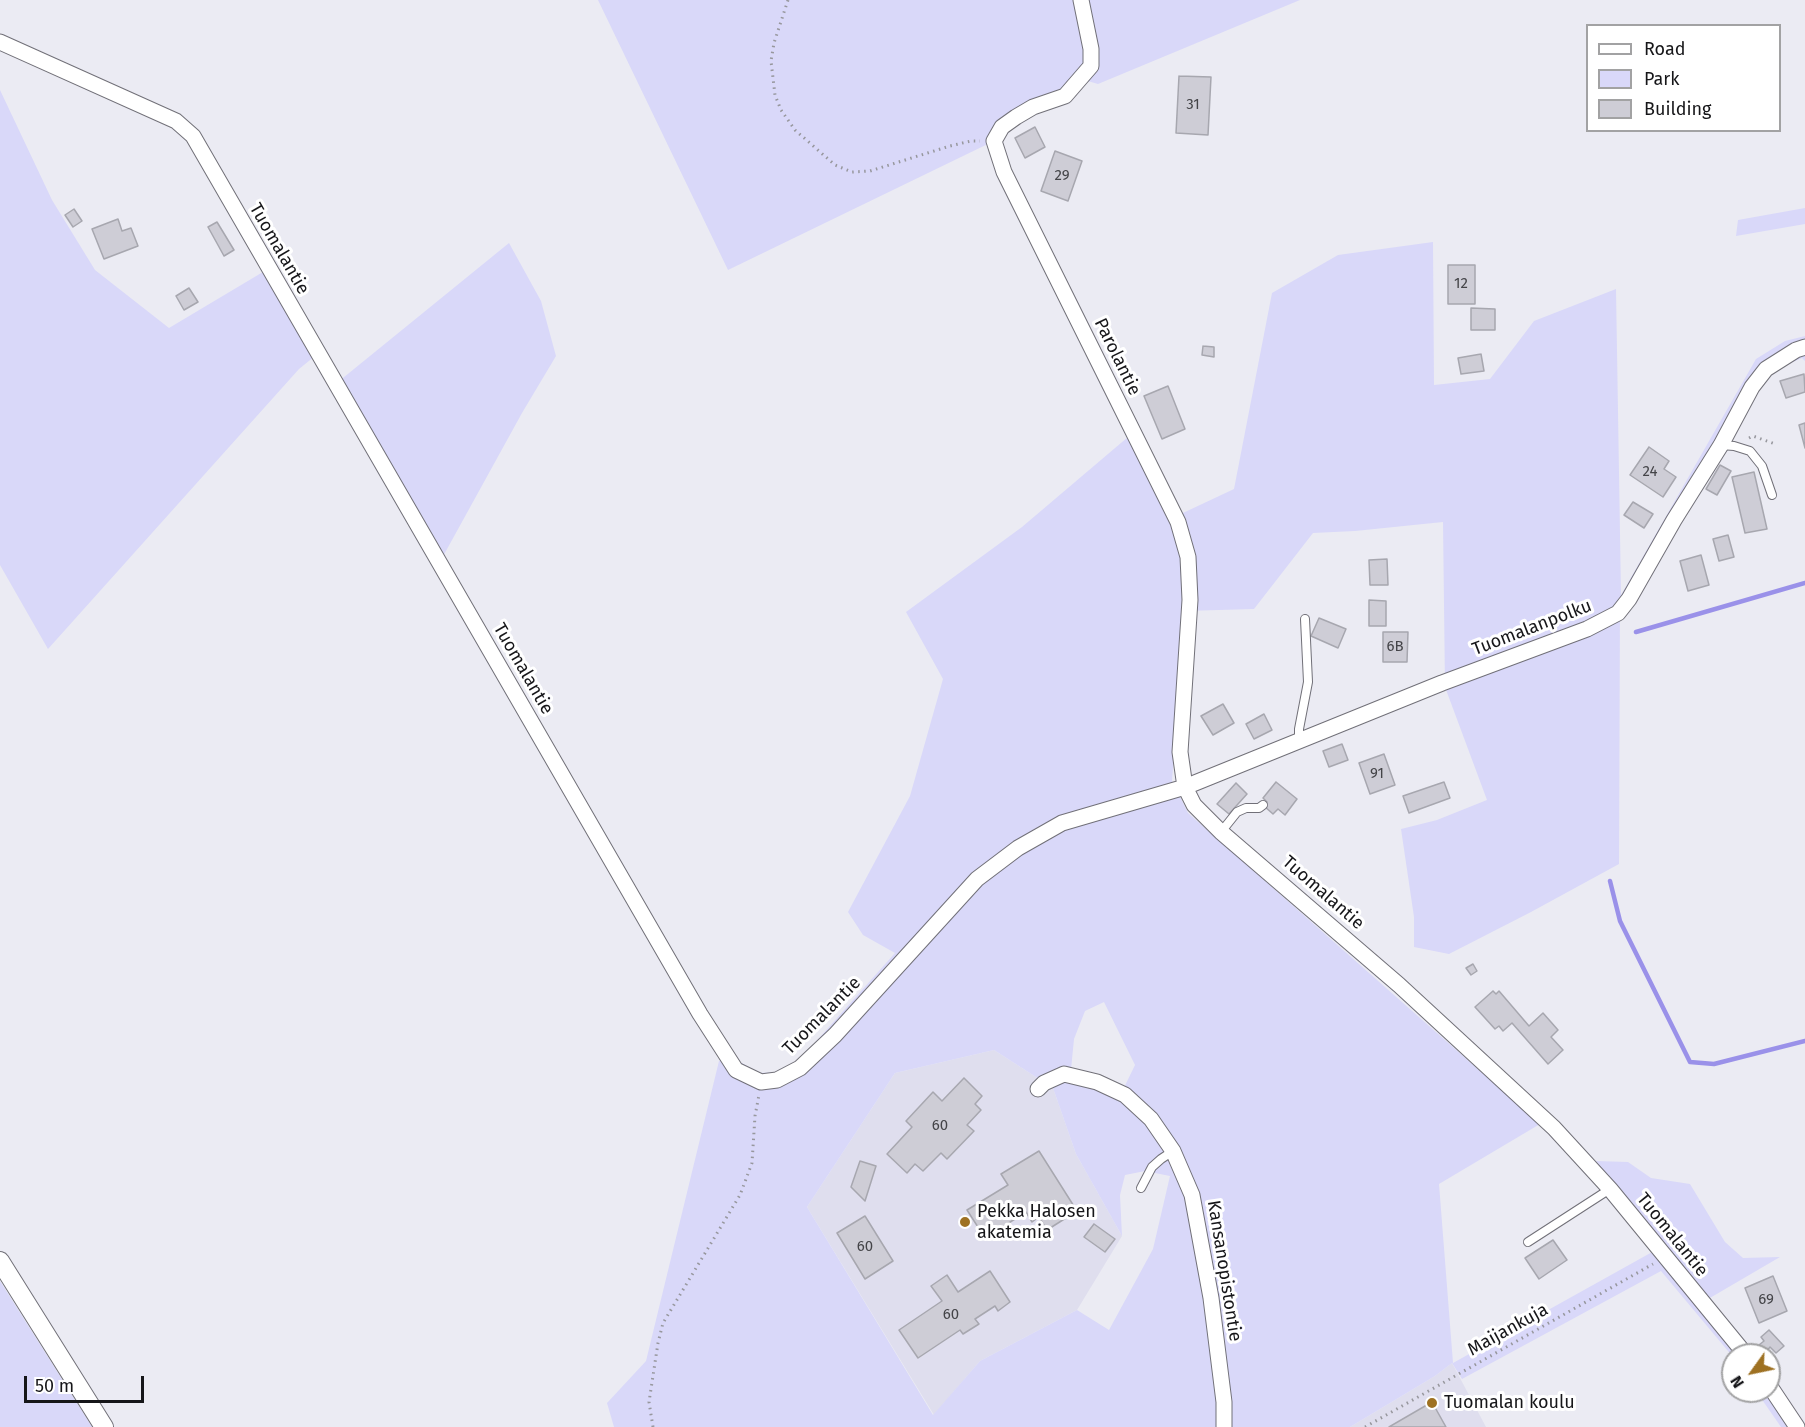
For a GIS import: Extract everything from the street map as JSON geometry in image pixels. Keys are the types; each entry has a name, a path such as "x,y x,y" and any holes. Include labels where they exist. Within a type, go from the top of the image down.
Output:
{"street":[{"path":"994,141 1002,127 1016,117 1033,107 1065,96 1091,66 1091,49 1081,0"},
{"name":"Tuomalantie","path":"0,42 176,121 193,136 700,1014 736,1070 761,1082 777,1080 801,1068 835,1035 977,879 1018,848 1062,823 1185,787 1194,805 1221,831 1399,985 1546,1120 1610,1189 1736,1343"},
{"name":"Parolantie","path":"994,141 1004,172 1178,522 1188,557 1190,600 1180,752 1185,787"},
{"name":"Tuomalanpolku","path":"1185,787 1442,683 1587,629 1618,614 1721,444 1752,387 1766,369 1796,350 1805,347"},
{"name":"Kansanopistontie","path":"1038,1089 1044,1083 1064,1074 1106,1086 1125,1095 1151,1119 1173,1152 1192,1195 1205,1263 1224,1402 1224,1427"},
{"path":"0,1261 104,1427"},
{"path":"1781,1403 1797,1427"}],"lane":[{"path":"1721,444 1750,451 1762,466 1772,495"},
{"path":"1299,741 1299,729 1308,682 1305,619"},
{"path":"1221,831 1237,812 1246,808 1259,808 1263,805"},
{"path":"1141,1188 1152,1167 1173,1152"},
{"path":"1528,1242 1610,1189"}],"path":[{"path":"788,0 774,43 771,61 775,95 781,110 795,130 836,165 852,172 870,171 961,143 994,141"},
{"path":"653,1427 649,1402 663,1323 740,1195 752,1163 755,1116 761,1082"},
{"name":"Maijankuja","path":"1365,1427 1665,1257"}],"shaded area":[{"name":"Pekka Halosen akatemia","path":"994,1050 1053,1088 1076,1154 1122,1236 1077,1310 980,1361 934,1415 807,1207 895,1073"},
{"name":"Tuomalan koulu","path":"1452,1363 1486,1427 1350,1427 1435,1376"}],"green space":[{"path":"598,0 1300,0 1098,84 1081,79 1033,107 994,141 728,270"},
{"path":"0,90 52,200 95,270 169,328 273,266 320,352 299,369 48,649 0,565"},
{"path":"1805,208 1805,224 1736,236 1738,220"},
{"path":"1433,242 1434,385 1490,379 1534,321 1616,289 1621,595 1756,359 1785,341 1805,336 1805,361 1802,358 1772,371 1745,407 1628,607 1620,598 1619,864 1449,954 1414,947 1414,917 1401,829 1437,820 1487,800 1445,687 1443,522 1313,533 1254,609 1184,611 1172,781 1188,813 1540,1124 1439,1184 1453,1363 1663,1246 1596,1161 1628,1162 1651,1178 1690,1184 1725,1242 1743,1258 1780,1257 1703,1302 1736,1343 1721,1343 1661,1271 1462,1379 1452,1363 1435,1376 1350,1427 614,1427 607,1403 646,1361 719,1061 742,1063 759,1073 778,1072 796,1064 895,953 863,935 848,912 910,796 943,679 906,612 1022,527 1128,437 1168,520 1234,489 1272,293 1338,255","holes":["1104,1002 1135,1065 1118,1100 1088,1084 1070,1080 1074,1039 1085,1011","994,1050 1053,1088 1076,1154 1122,1236 1120,1195 1125,1175 1145,1171 1170,1176 1153,1249 1109,1330 1077,1310 980,1361 933,1415 807,1207 895,1073"]},
{"path":"509,243 541,301 556,356 441,560 338,382"},
{"path":"0,1281 92,1427 0,1427"},
{"path":"1764,1403 1778,1403 1797,1427 1781,1427"}],"building":[{"path":"1179,76 1211,77 1208,135 1176,133"},
{"path":"1035,127 1045,147 1025,158 1015,138"},
{"path":"1055,151 1082,161 1068,201 1041,191"},
{"path":"74,209 82,221 73,227 65,215"},
{"path":"118,219 122,231 131,228 138,246 104,259 92,229"},
{"path":"217,222 234,250 224,256 208,227"},
{"path":"1448,265 1475,265 1475,304 1448,304"},
{"path":"189,288 198,302 184,310 176,296"},
{"path":"1471,308 1495,309 1495,330 1471,330"},
{"path":"1203,346 1214,347 1214,357 1202,355"},
{"path":"1481,354 1484,371 1461,374 1458,358"},
{"path":"1804,374 1805,392 1786,398 1780,381"},
{"path":"1168,386 1185,429 1162,439 1144,396"},
{"path":"1805,423 1805,448 1799,425"},
{"path":"1649,447 1669,461 1664,469 1676,477 1663,497 1630,475"},
{"path":"1720,465 1731,471 1717,495 1706,489"},
{"path":"1754,472 1767,529 1745,533 1732,477"},
{"path":"1633,502 1653,514 1644,528 1624,515"},
{"path":"1728,535 1734,557 1719,561 1713,539"},
{"path":"1701,555 1709,585 1688,591 1680,561"},
{"path":"1387,559 1388,585 1370,585 1369,560"},
{"path":"1369,600 1386,601 1386,626 1369,626"},
{"path":"1319,618 1346,629 1338,648 1311,636"},
{"path":"1383,632 1408,632 1407,662 1383,662"},
{"path":"1223,704 1234,723 1213,735 1201,716"},
{"path":"1264,714 1272,730 1254,739 1246,724"},
{"path":"1342,744 1348,760 1329,767 1323,751"},
{"path":"1384,754 1395,785 1370,794 1359,763"},
{"path":"1276,782 1297,799 1285,815 1278,809 1273,814 1264,806 1267,802 1263,798"},
{"path":"1444,782 1450,798 1409,813 1403,796"},
{"path":"1236,783 1247,794 1229,814 1217,804"},
{"path":"1473,964 1477,971 1471,975 1466,968"},
{"path":"1493,991 1496,994 1499,991 1529,1026 1543,1013 1558,1030 1551,1037 1563,1050 1548,1064 1512,1023 1503,1031 1499,1026 1495,1029 1475,1007"},
{"path":"964,1078 982,1096 975,1104 981,1110 967,1125 974,1131 947,1159 941,1153 923,1171 915,1164 907,1173 887,1154 912,1127 906,1121 933,1092 942,1101"},
{"path":"1039,1151 1077,1211 1047,1230 1039,1217 1032,1222 1026,1212 985,1238 967,1210 1008,1185 1001,1174"},
{"path":"860,1161 876,1166 865,1201 851,1187"},
{"path":"865,1216 893,1261 865,1279 837,1233"},
{"path":"1094,1224 1115,1239 1105,1252 1084,1237"},
{"path":"1553,1240 1567,1260 1539,1279 1525,1258"},
{"path":"990,1271 1010,1302 998,1311 995,1306 975,1319 979,1324 963,1334 960,1330 918,1358 899,1330 942,1301 931,1286 947,1275 958,1292"},
{"path":"1773,1276 1787,1311 1759,1323 1745,1288"},
{"path":"1769,1330 1784,1346 1781,1349 1781,1343 1762,1343 1764,1341 1761,1337"},
{"path":"1432,1402 1446,1427 1389,1427"}],"waterway":[{"path":"1636,632 1805,583"},
{"path":"1610,881 1620,921 1690,1062 1714,1064 1805,1041"}],"place":[{"name":"Pekka Halosen akatemia","path":"965,1222"},
{"name":"Tuomalan koulu","path":"1432,1403"}]}
